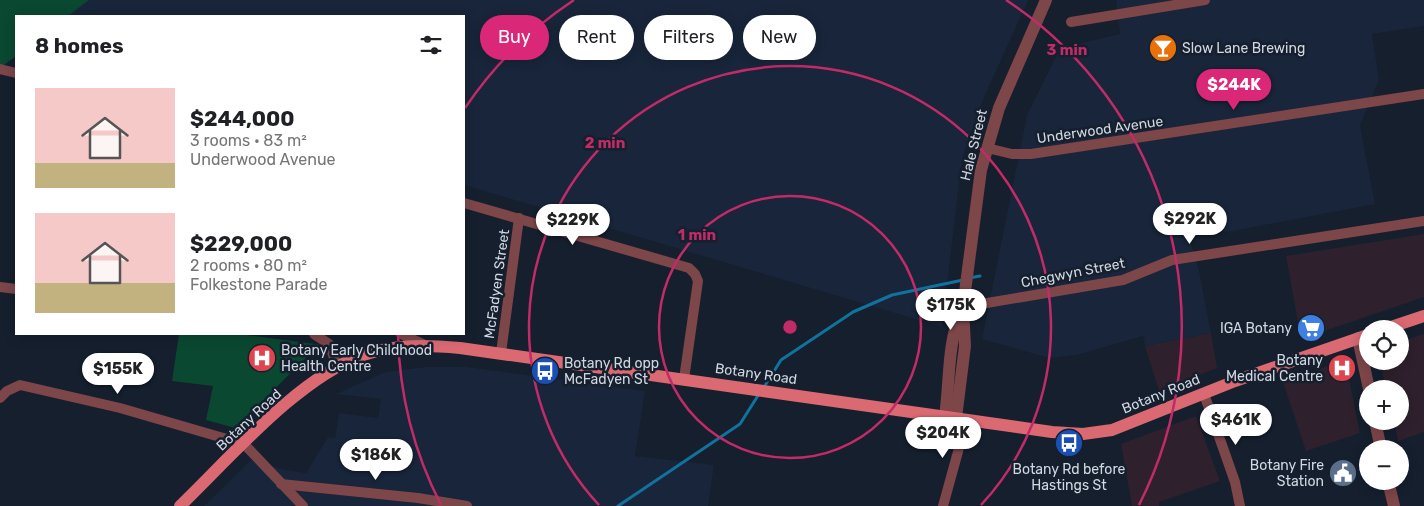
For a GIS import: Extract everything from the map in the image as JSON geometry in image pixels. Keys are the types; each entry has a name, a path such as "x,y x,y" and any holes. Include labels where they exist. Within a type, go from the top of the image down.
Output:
{"main road":[{"path":"1409,321 1424,316"},
{"name":"Botany Road","path":"180,506 298,394 337,366 382,350 423,344 501,353 1060,433 1098,433 1112,430 1359,337"}],"street":[{"name":"Hale Street","path":"956,417 965,346 963,307 976,200 993,149 998,108 1046,0"},
{"path":"1071,22 1205,0"},
{"path":"0,69 15,73"},
{"name":"Underwood Avenue","path":"993,149 1017,154 1099,144 1424,94"},
{"path":"465,203 689,268 695,274 698,281 684,379"},
{"name":"McFadyen Street","path":"501,353 519,218"},
{"name":"Chegwyn Street","path":"963,307 1123,280 1172,260 1424,221"},
{"path":"0,287 15,289"},
{"path":"316,335 329,344 337,366"},
{"path":"403,335 423,344"},
{"path":"0,398 8,391 20,385 120,408 244,444 303,506"},
{"path":"1204,394 1235,482 1240,506"},
{"path":"943,506 956,417"},
{"path":"281,484 418,498 467,506"},
{"path":"1390,490 1394,506"}],"shaded area":[{"path":"89,0 1028,0 982,102 962,159 942,327 465,185 465,15 68,15"},
{"path":"1116,0 1424,0 1424,26 1372,34 1379,80 1360,125 1375,204 1233,231 1189,237 1199,271 1211,333 1145,346 1143,336 1077,355 1049,358 982,339 1027,115 1060,48 1120,34"},
{"path":"1424,234 1424,297 1301,339 1286,256"},
{"path":"1211,333 1217,368 1159,391 1145,346"},
{"path":"1424,334 1424,432 1398,440 1396,430 1409,430 1409,380 1384,380 1382,370 1409,370 1409,339"},
{"path":"1345,360 1360,433 1306,451 1283,382"},
{"path":"426,367 467,367 645,391 635,456 714,465 708,506 204,506 251,460 281,469 306,473 328,437 335,438 339,413 378,418 381,399 336,394 385,372"},
{"path":"1196,416 1220,481 1159,502 1159,506 1132,506 1121,444"}],"green space":[{"path":"0,0 89,0 69,15 15,15 15,57 0,68"},
{"path":"179,335 246,335 323,345 309,355 235,428 206,420 213,386 172,381"}],"waterway":[{"path":"969,278 980,276"},
{"path":"764,387 781,360 853,312 892,295 963,280"},
{"path":"618,506 740,424 759,394"}],"place":[{"name":"Slow Lane Brewing","path":"1163,48"},
{"name":"IGA Botany","path":"1311,328"},
{"name":"Botany Early Childhood Health Centre","path":"262,358"},
{"name":"Botany Medical Centre","path":"1342,368"},
{"name":"Botany Rd opp McFadyen St","path":"545,371"},
{"name":"Botany Rd before Hastings St","path":"1069,443"},
{"name":"Botany Fire Station","path":"1343,473"}]}
